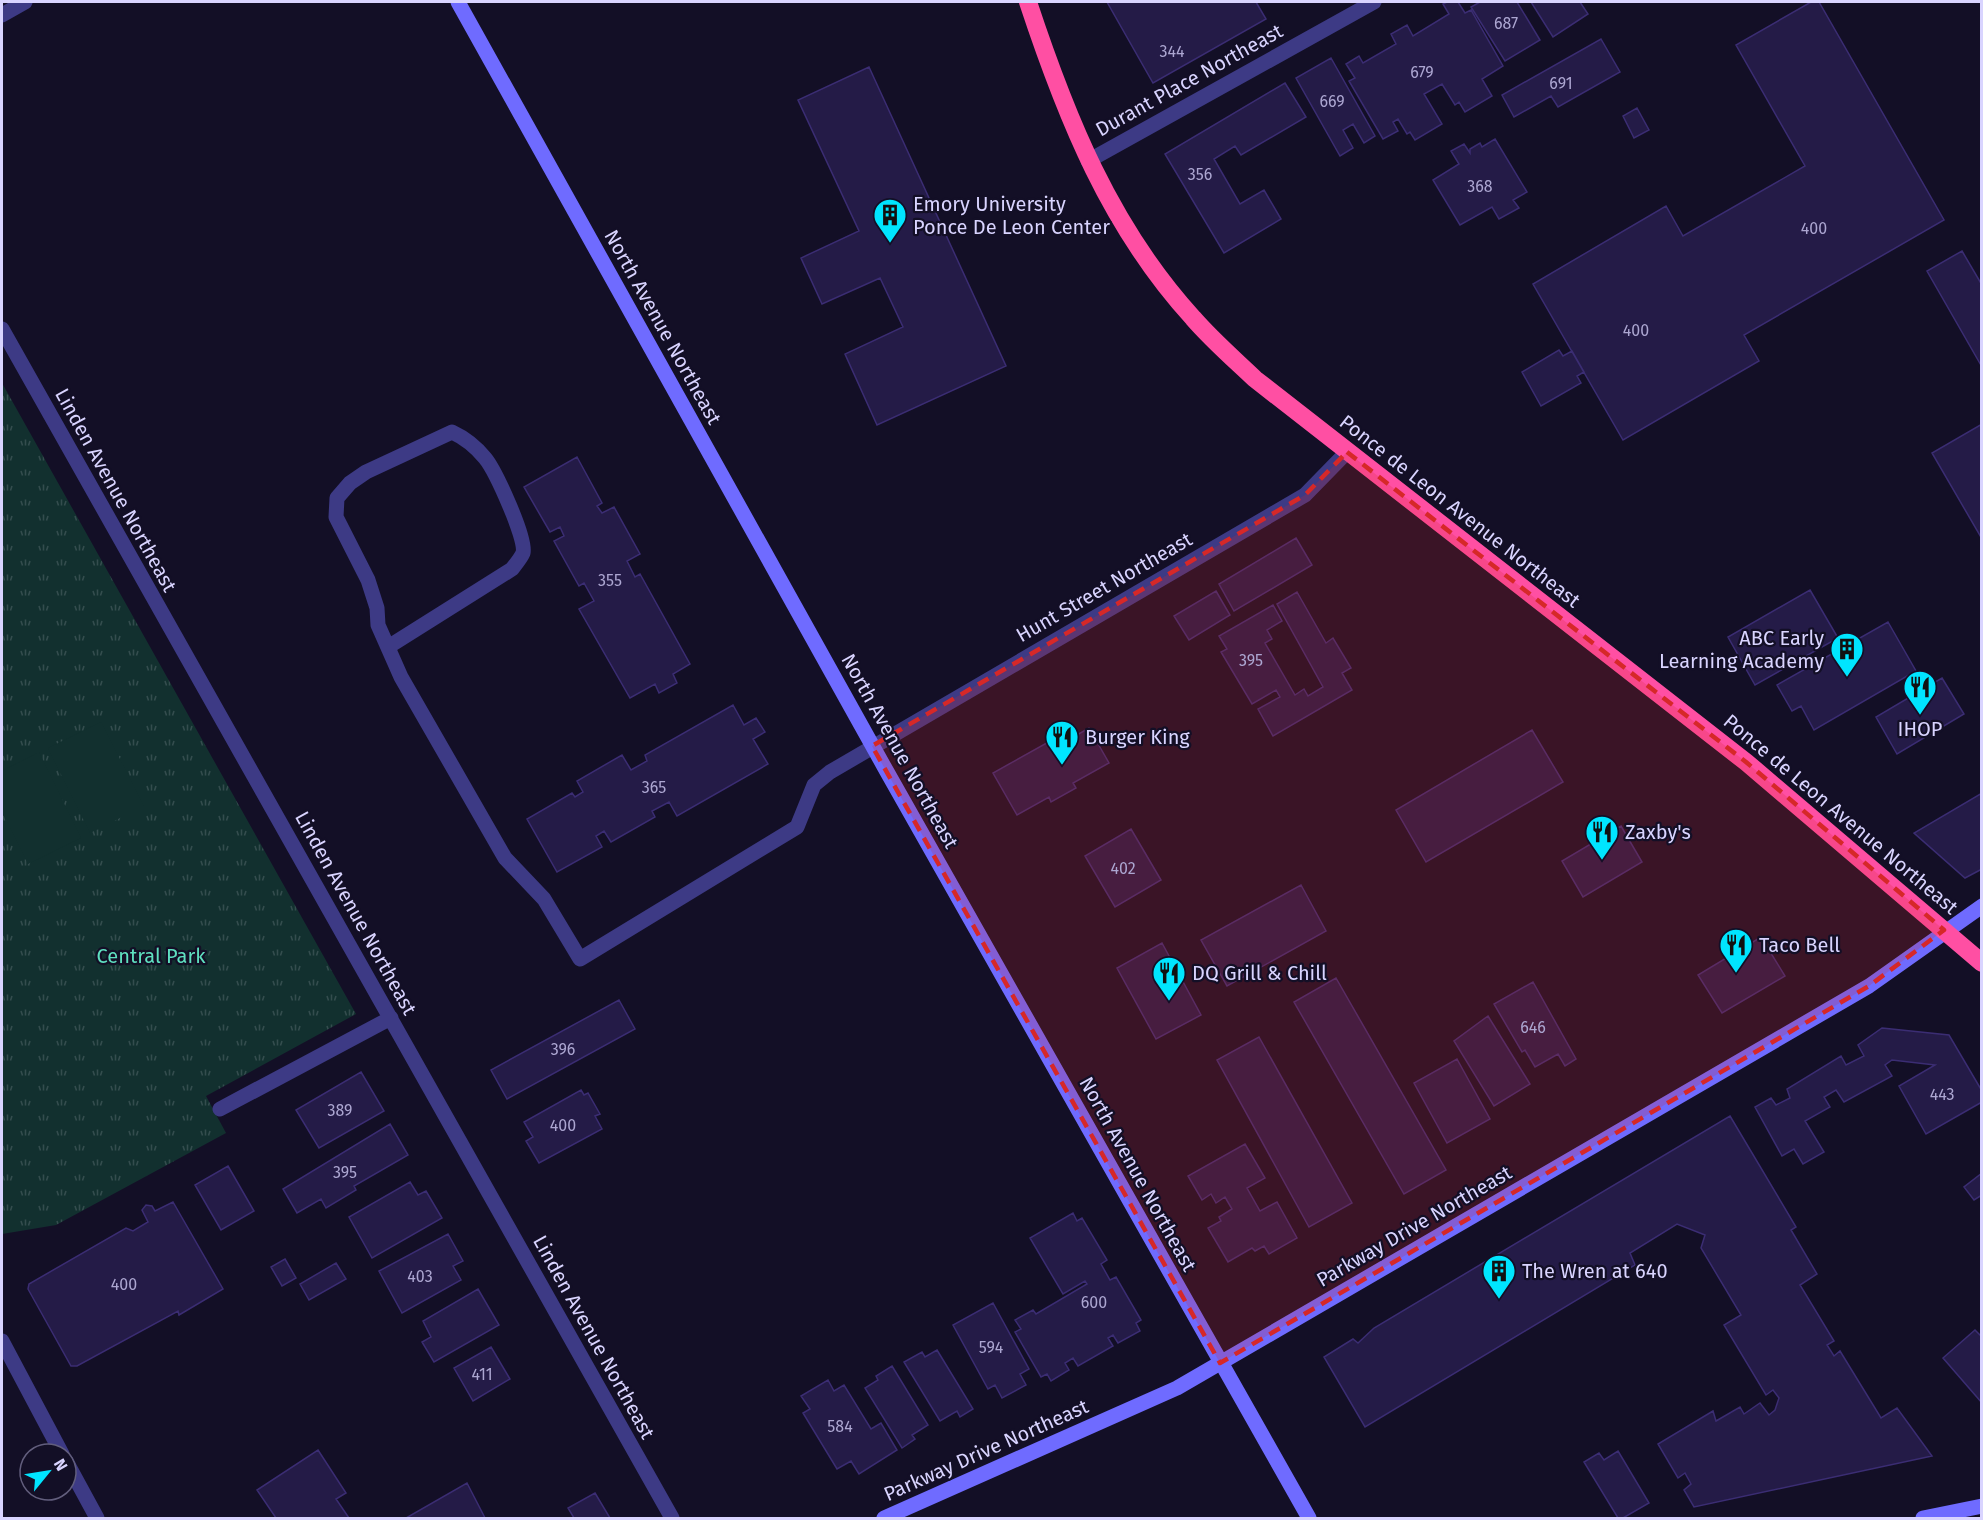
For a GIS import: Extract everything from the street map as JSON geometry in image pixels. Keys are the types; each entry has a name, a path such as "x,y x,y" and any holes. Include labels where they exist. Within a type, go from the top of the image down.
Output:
{"highway":[{"name":"Ponce de Leon Avenue Northeast","path":"1029,2 1055,81 1088,161 1135,243 1193,318 1255,379 1746,762 1982,963"}],"main road":[{"name":"North Avenue Northeast","path":"458,2 872,746 1309,1518"},
{"name":"Parkway Drive Northeast","path":"884,1518 1177,1388 1869,986 1944,930 1982,906"},
{"path":"1923,1518 1982,1506"}],"street":[{"path":"2,15 25,2"},
{"name":"Durant Place Northeast","path":"1088,161 1374,2"},
{"name":"Linden Avenue Northeast","path":"2,329 672,1518"},
{"path":"452,432 464,437 486,459 521,538 523,553 512,569 388,647 378,625 377,608 368,580 336,517 337,498 350,483 366,472 452,432"},
{"name":"Hunt Street Northeast","path":"388,647 401,677 505,858 544,899 580,959 797,827 814,784 872,746 1305,495 1347,452"},
{"path":"220,1109 390,1018"},
{"path":"2,1341 56,1442"},
{"path":"78,1483 97,1518"}],"highlighted area":[{"path":"1347,452 1746,762 1944,930 1869,986 1220,1363 872,746 1305,495"}],"green space":[{"name":"Central Park","path":"2,383 356,1014 206,1096 226,1133 56,1225 2,1234"},
{"path":"101,722 144,806 90,833 48,748"},
{"path":"39,752 81,838 28,864 2,811 2,771"}],"building":[{"path":"1107,2 1256,2 1266,19 1153,83"},
{"path":"1458,2 1465,13 1471,10 1503,66 1482,79 1492,96 1465,112 1459,102 1455,105 1442,84 1424,94 1442,124 1415,140 1410,132 1407,134 1398,119 1393,122 1398,131 1383,139 1349,81 1355,78 1346,64 1359,56 1363,63 1396,44 1391,34 1407,25 1413,36 1449,14 1443,4"},
{"path":"1480,2 1517,2 1540,40 1505,61 1471,7"},
{"path":"1531,2 1580,2 1588,14 1553,37"},
{"path":"1811,2 1819,2 1944,220 1744,335 1759,361 1623,440 1533,284 1666,206 1683,236 1805,166 1736,45"},
{"path":"1601,39 1620,72 1558,107 1551,96 1514,117 1502,95"},
{"path":"1331,58 1375,136 1364,143 1353,124 1343,130 1353,148 1340,156 1296,78"},
{"name":"Emory University Ponce De Leon Center","path":"869,67 1006,366 877,425 845,354 903,327 880,278 822,304 801,258 859,231 798,100"},
{"path":"1285,83 1306,117 1241,155 1235,146 1214,159 1240,204 1264,190 1281,219 1224,253 1165,154"},
{"path":"1637,108 1649,130 1634,138 1623,116"},
{"path":"1495,139 1527,192 1513,200 1519,208 1499,219 1492,207 1460,225 1433,180 1459,164 1451,151 1464,144 1470,153 1470,149 1480,143 1482,147"},
{"path":"1962,251 1982,285 1982,367 1927,271"},
{"path":"1559,350 1563,356 1572,351 1584,372 1577,376 1581,383 1541,406 1522,372"},
{"path":"1982,424 1982,539 1932,453"},
{"path":"577,457 602,503 597,506 602,513 614,507 640,554 627,561 635,577 640,574 690,664 673,674 677,683 659,693 655,684 630,698 579,609 594,601 584,583 579,586 554,541 564,536 560,527 550,532 524,487"},
{"path":"1296,538 1312,565 1234,611 1219,584"},
{"path":"1810,590 1838,638 1755,685 1728,637"},
{"path":"1216,591 1230,615 1189,640 1174,616"},
{"path":"1297,592 1326,643 1333,638 1351,668 1342,673 1352,690 1273,736 1258,709 1280,697 1276,690 1252,704 1221,652 1227,649 1219,636 1273,605 1282,621 1267,630 1272,639 1265,643 1295,695 1304,689 1308,696 1323,687 1277,604"},
{"name":"ABC Early Learning Academy","path":"1888,622 1916,671 1814,730 1801,706 1792,711 1777,685"},
{"name":"IHOP","path":"1942,678 1964,714 1897,754 1876,717"},
{"path":"733,705 744,725 756,718 765,732 753,739 768,764 677,816 669,802 652,811 655,817 611,842 604,831 596,836 602,847 557,872 527,819 572,793 575,797 583,792 577,781 622,755 631,770 647,761 645,755"},
{"path":"1089,728 1109,763 1073,783 1076,788 1051,802 1049,797 1017,815 993,773 1052,740 1056,747"},
{"path":"1532,730 1563,782 1426,862 1396,810"},
{"path":"1982,793 1982,869 1965,878 1914,833"},
{"path":"1621,826 1642,862 1583,897 1562,861"},
{"path":"1131,829 1161,880 1115,907 1085,856"},
{"path":"1301,885 1326,931 1227,986 1201,940"},
{"path":"1761,937 1785,976 1722,1013 1698,975"},
{"path":"1162,943 1201,1015 1156,1039 1117,968"},
{"path":"1336,978 1446,1170 1404,1194 1294,1002"},
{"path":"1533,982 1576,1059 1565,1066 1558,1054 1535,1067 1525,1050 1522,1052 1494,1004"},
{"path":"619,1000 635,1029 507,1099 491,1070"},
{"path":"1488,1016 1530,1084 1494,1106 1454,1041"},
{"path":"1882,1028 1949,1035 1982,1091 1982,1102 1926,1134 1899,1086 1935,1065 1892,1060 1885,1065 1892,1076 1844,1102 1836,1090 1824,1097 1830,1107 1805,1121 1824,1152 1803,1164 1794,1149 1782,1156 1755,1107 1771,1098 1776,1105 1790,1098 1787,1089 1841,1056 1846,1065 1864,1056 1858,1045"},
{"path":"1259,1037 1352,1203 1309,1227 1217,1060"},
{"path":"1457,1059 1490,1119 1447,1143 1414,1083"},
{"path":"361,1072 384,1111 319,1148 296,1110"},
{"path":"581,1090 584,1095 588,1093 600,1114 595,1116 602,1129 539,1163 526,1141 533,1137 524,1122"},
{"name":"The Wren at 640","path":"1730,1116 1796,1227 1791,1230 1817,1274 1800,1285 1834,1341 1827,1345 1834,1356 1840,1351 1881,1418 1897,1408 1932,1456 1694,1507 1684,1490 1691,1484 1685,1473 1678,1478 1658,1444 1713,1411 1716,1421 1740,1407 1744,1414 1760,1403 1769,1415 1775,1410 1779,1398 1773,1390 1766,1395 1724,1325 1741,1315 1701,1248 1705,1235 1677,1224 1630,1253 1635,1265 1365,1427 1324,1357 1353,1339 1358,1343 1374,1328"},
{"path":"390,1124 408,1155 354,1186 356,1190 326,1208 321,1199 297,1213 283,1189"},
{"path":"1245,1144 1265,1178 1247,1188 1260,1211 1277,1202 1297,1238 1269,1254 1264,1246 1255,1251 1252,1248 1228,1262 1208,1228 1221,1221 1219,1217 1232,1209 1225,1197 1216,1203 1211,1194 1202,1200 1188,1176"},
{"path":"228,1166 254,1211 221,1230 195,1185"},
{"path":"1982,1173 1982,1195 1974,1200 1964,1187"},
{"path":"410,1182 418,1195 426,1191 442,1218 372,1258 349,1217"},
{"path":"173,1202 223,1289 179,1315 178,1311 77,1366 71,1366 28,1289 29,1284 126,1228 133,1231 148,1222 142,1210 146,1205 152,1206 155,1211"},
{"path":"1073,1213 1077,1221 1082,1218 1107,1260 1101,1264 1110,1280 1116,1277 1141,1320 1136,1323 1140,1331 1118,1343 1113,1335 1108,1338 1113,1346 1078,1366 1073,1358 1065,1363 1069,1370 1051,1381 1047,1374 1041,1377 1015,1332 1021,1329 1015,1320 1033,1310 1036,1314 1087,1284 1085,1281 1063,1294 1030,1238"},
{"path":"448,1234 463,1261 453,1266 461,1280 402,1313 379,1271"},
{"path":"285,1259 296,1278 282,1286 271,1267"},
{"path":"336,1263 346,1279 309,1300 300,1284"},
{"path":"478,1289 499,1325 434,1362 422,1342 431,1337 423,1321"},
{"path":"993,1303 1029,1369 1020,1374 1026,1385 1002,1398 995,1385 988,1389 953,1325"},
{"path":"1975,1330 1982,1337 1982,1403 1943,1358"},
{"path":"491,1347 510,1379 473,1401 454,1368"},
{"path":"937,1350 973,1409 960,1417 957,1411 940,1421 904,1362 922,1352 925,1357"},
{"path":"892,1366 928,1425 912,1435 915,1439 902,1448 865,1388 878,1380 876,1376"},
{"path":"828,1380 834,1391 844,1385 871,1429 881,1423 897,1450 859,1474 851,1461 837,1469 803,1413 810,1409 801,1396"},
{"path":"318,1450 346,1493 336,1499 349,1518 276,1518 257,1490"},
{"path":"1618,1451 1649,1503 1623,1518 1618,1518 1584,1462 1599,1453 1604,1460"},
{"path":"467,1483 485,1518 406,1518"},
{"path":"595,1493 610,1518 574,1518 568,1508"}],"place":[{"name":"Emory University Ponce De Leon Center","path":"890,244"},
{"name":"ABC Early Learning Academy","path":"1847,678"},
{"name":"IHOP","path":"1920,716"},
{"name":"Burger King","path":"1062,766"},
{"name":"Zaxby's","path":"1602,861"},
{"name":"Taco Bell","path":"1736,974"},
{"name":"DQ Grill & Chill","path":"1169,1002"},
{"name":"The Wren at 640","path":"1499,1300"}]}
